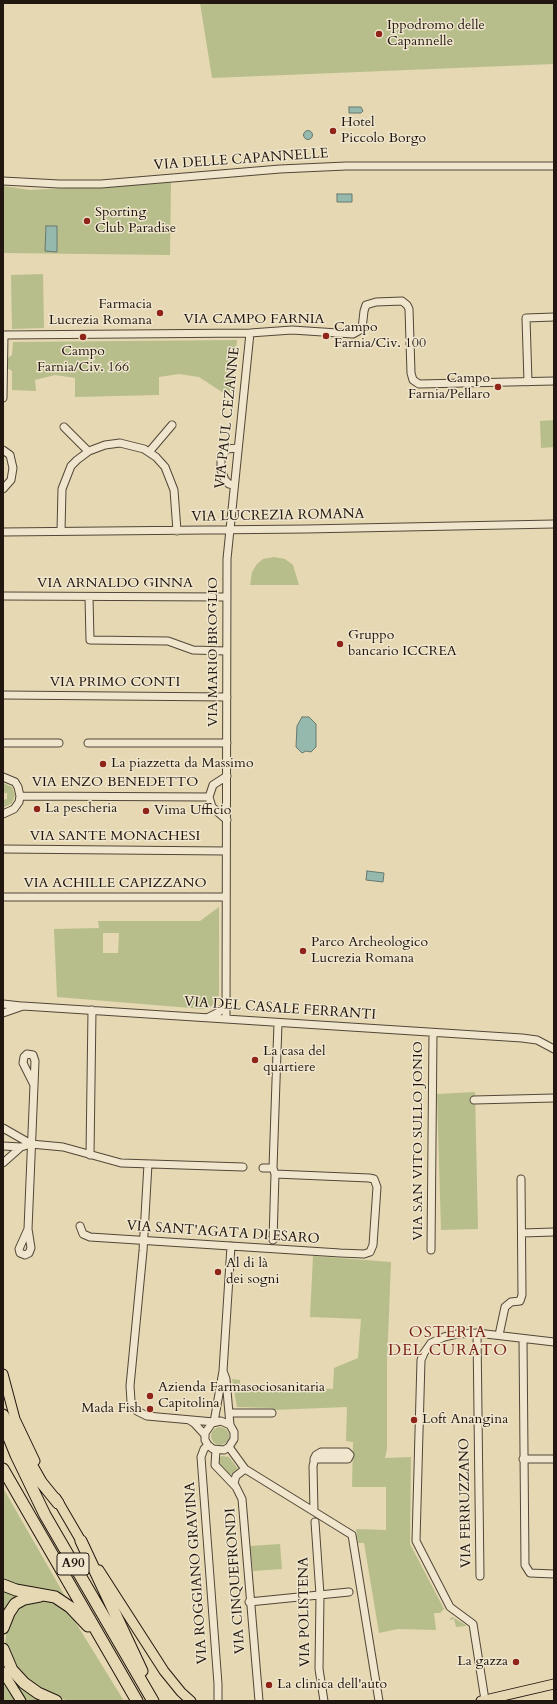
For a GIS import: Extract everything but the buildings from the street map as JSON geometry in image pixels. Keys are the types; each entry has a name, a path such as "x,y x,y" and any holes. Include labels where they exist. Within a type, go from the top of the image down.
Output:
{"highway":[{"path":"3,1415 41,1482 58,1503"},
{"name":"A90","path":"3,1423 16,1455 45,1515 154,1701"},
{"name":"A90","path":"3,1469 137,1701"},
{"path":"81,1541 136,1657 154,1701"},
{"path":"3,1585 16,1590 48,1595 66,1604 99,1636"},
{"path":"3,1628 9,1613 19,1601 30,1597 48,1595"},
{"path":"3,1649 12,1670 24,1683 38,1693 56,1701"}],"main road":[{"path":"3,1374 19,1430 58,1503 164,1671 181,1692 191,1701"},
{"path":"3,1672 21,1701"},
{"path":"483,1701 554,1684"},
{"path":"483,1701 554,1690"}],"street":[{"name":"VIA DELLE CAPANNELLE","path":"3,181 59,184 106,184 287,169 346,166 554,166"},
{"name":"VIA CAMPO FARNIA","path":"3,335 250,333 292,330 353,334 362,329 366,305 372,303 402,301 409,308 410,373 416,382 425,385 554,380"},
{"path":"528,382 526,318 554,317"},
{"name":"VIA PAUL CEZANNE","path":"230,530 250,333"},
{"path":"3,335 3,398"},
{"path":"149,452 172,425"},
{"path":"64,427 88,451"},
{"path":"61,531 61,494 64,480 74,462 88,451 106,445 123,443 137,446 149,452 163,464 171,480 175,494 177,531"},
{"path":"234,485 229,484 225,480 221,460 226,449 238,448"},
{"path":"3,450 10,455 13,468 11,480 3,489"},
{"name":"VIA LUCREZIA ROMANA","path":"3,532 177,531 554,524"},
{"name":"VIA MARIO BROGLIO","path":"226,1019 226,651 230,530"},
{"name":"VIA ARNALDO GINNA","path":"3,596 227,597"},
{"path":"90,596 90,640 168,641 193,650 226,651"},
{"name":"VIA PRIMO CONTI","path":"3,695 227,697"},
{"path":"3,743 58,743"},
{"path":"88,743 227,744"},
{"path":"226,820 212,807 209,797 213,785 227,776"},
{"path":"3,777 15,782 20,796 19,802 14,809 3,814"},
{"name":"VIA ENZO BENEDETTO","path":"20,796 209,797"},
{"name":"VIA SANTE MONACHESI","path":"3,850 226,851"},
{"name":"VIA ACHILLE CAPIZZANO","path":"3,896 226,897"},
{"path":"3,1004 23,1006"},
{"path":"209,1018 219,1012 226,1005"},
{"name":"VIA DEL CASALE FERRANTI","path":"3,1013 23,1006 92,1010 532,1039 554,1049"},
{"path":"90,1155 92,1010"},
{"path":"273,1240 278,1023"},
{"name":"VIA SAN VITO SULLO JONIO","path":"431,1250 433,1033"},
{"path":"28,1229 34,1085"},
{"path":"474,1100 554,1098"},
{"path":"3,1128 31,1144"},
{"path":"3,1146 22,1147 31,1144 63,1147 116,1162 243,1167"},
{"path":"3,1163 22,1147"},
{"path":"148,1164 144,1241 130,1392 132,1404 137,1411 150,1416 187,1419 214,1422 224,1421 230,1425 234,1432 231,1444 224,1450 216,1450 208,1445 205,1435 194,1423 187,1419"},
{"path":"263,1168 274,1171"},
{"name":"VIA SANT'AGATA DI ESARO","path":"80,1226 84,1234 90,1237 362,1254 370,1252 374,1243 377,1188 375,1181 369,1178 274,1171"},
{"path":"499,1335 505,1307 509,1303 518,1302 522,1298 521,1179"},
{"path":"522,1233 554,1232"},
{"path":"205,1435 208,1427 214,1422 223,1371 231,1246"},
{"path":"483,1701 473,1624 450,1607 419,1549 415,1531 421,1425 421,1360 426,1348 434,1341 452,1334 477,1333 554,1342"},
{"name":"VIA FERRUZZANO","path":"477,1333 480,1576"},
{"path":"523,1339 525,1567 527,1571 532,1574 554,1574"},
{"path":"223,1371 226,1379 230,1425"},
{"path":"230,1413 272,1413"},
{"path":"231,1444 245,1469 349,1531 352,1536 379,1701"},
{"name":"VIA ROGGIANO GRAVINA","path":"208,1445 204,1449 201,1457 218,1701"},
{"name":"VIA CINQUEFRONDI","path":"216,1450 215,1465 235,1487 242,1499 249,1602 259,1701"},
{"path":"314,1459 314,1511"},
{"path":"523,1459 554,1459"},
{"path":"235,1487 236,1476 245,1469"},
{"name":"VIA POLISTENA","path":"315,1522 320,1595 319,1669 324,1701"},
{"path":"249,1602 349,1592"}],"green space":[{"name":"Ippodromo delle Capannelle","path":"200,3 554,3 554,64 212,78"},
{"name":"Sporting Club Paradise","path":"171,182 170,255 3,253 3,186 30,190"},
{"path":"43,274 44,328 12,329 11,275"},
{"path":"237,340 231,398 199,377 179,374 159,377 159,395 75,397 75,378 55,375 35,380 36,391 12,390 12,371 7,368 3,358 8,358 12,355 13,342"},
{"path":"554,420 554,447 541,448 540,421"},
{"path":"274,557 285,559 293,565 299,585 250,585 252,572 257,564 263,559"},
{"path":"3,783 12,787 15,795 12,803 3,808 3,800 7,799 7,793 3,793"},
{"path":"219,907 219,997 211,1007 203,1009 57,997 54,929 99,928 98,921 200,921","holes":["103,933 119,933 118,953 103,953"]},
{"path":"475,1092 478,1229 441,1230 437,1094"},
{"path":"313,1256 391,1262 387,1363 387,1449 385,1458 411,1457 410,1544 444,1609 440,1613 434,1613 436,1630 398,1629 379,1633 364,1543 358,1543 356,1529 386,1530 386,1487 352,1487 353,1442 346,1441 347,1407 273,1410 273,1408 237,1407 232,1379 240,1380 240,1384 333,1389 334,1368 358,1358 361,1319 310,1317"},
{"path":"216,1427 224,1427 229,1432 227,1443 224,1445 216,1445 211,1440 211,1432"},
{"path":"222,1456 229,1457 238,1469 230,1475 219,1463 219,1458"},
{"path":"3,1488 65,1596 51,1591 22,1587 3,1581"},
{"path":"280,1544 282,1569 253,1571 250,1546"},
{"path":"3,1589 28,1594 3,1615"},
{"path":"39,1599 52,1601 71,1615 124,1701 70,1701 59,1698 37,1688 18,1672 7,1651 5,1643 8,1621 22,1605"},
{"path":"452,1617 466,1626 456,1627 454,1619 449,1620"},
{"path":"3,1658 49,1701 25,1701 4,1667"},
{"path":"3,1679 17,1701 3,1701"}],"water":[{"path":"349,107 361,107 363,111 361,113 349,113"},
{"path":"306,131 310,131 312,135 310,139 306,139 304,137 304,133"},
{"path":"337,194 352,194 352,202 337,202"},
{"path":"46,226 57,226 57,252 45,251"},
{"path":"302,717 309,717 316,724 316,747 311,752 306,751 302,753 296,747 297,726"},
{"path":"367,871 384,873 383,882 366,880"}],"place":[{"name":"Ippodromo delle Capannelle","path":"379,34"},
{"name":"Hotel Piccolo Borgo","path":"333,131"},
{"name":"Sporting Club Paradise","path":"87,221"},
{"name":"Farmacia Lucrezia Romana","path":"160,313"},
{"name":"Campo Farnia/Civ. 100","path":"326,336"},
{"name":"Campo Farnia/Civ. 166","path":"83,337"},
{"name":"Campo Farnia/Pellaro","path":"498,387"},
{"name":"Gruppo bancario ICCREA","path":"340,644"},
{"name":"La piazzetta da Massimo","path":"103,764"},
{"name":"La pescheria","path":"37,809"},
{"name":"Vima Ufficio","path":"146,811"},
{"name":"Parco Archeologico Lucrezia Romana","path":"303,951"},
{"name":"La casa del quartiere","path":"255,1060"},
{"name":"Al di là dei sogni","path":"218,1272"},
{"name":"Azienda Farmasociosanitaria Capitolina","path":"150,1396"},
{"name":"Mada Fish","path":"150,1409"},
{"name":"Loft Anangina","path":"414,1420"},
{"name":"La gazza","path":"516,1662"},
{"name":"La clinica dell'auto","path":"269,1685"}],"district":[{"name":"OSTERIA DEL CURATO","path":"448,1342"}]}
